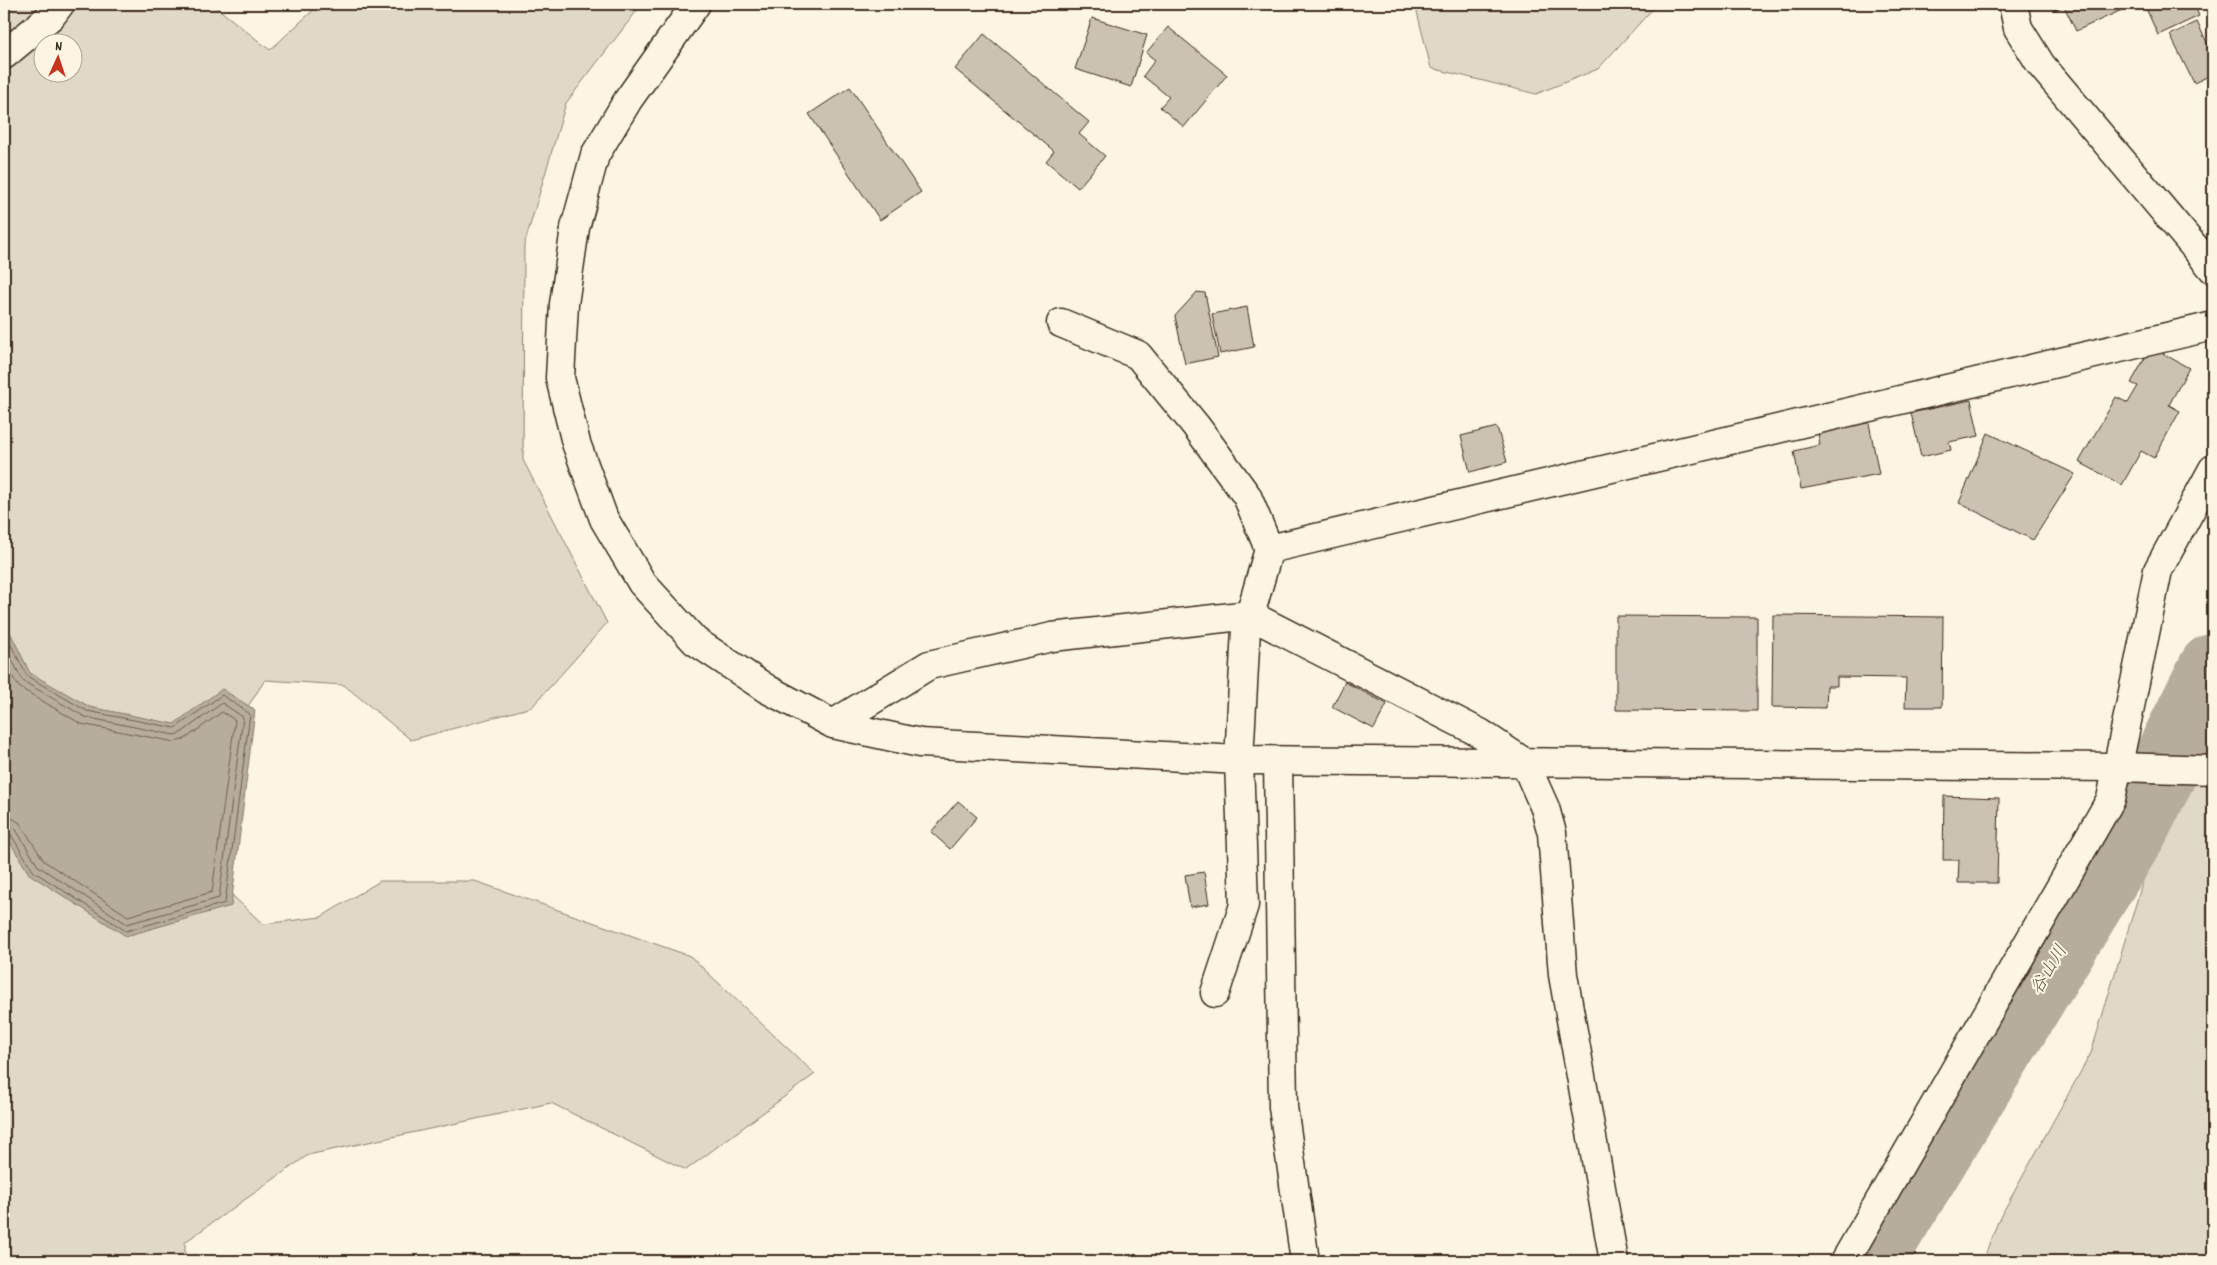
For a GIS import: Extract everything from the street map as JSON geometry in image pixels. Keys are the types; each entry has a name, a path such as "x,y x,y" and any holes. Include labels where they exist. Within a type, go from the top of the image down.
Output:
{"street":[{"path":"4,55 51,16 60,4"},
{"path":"696,4 628,100 595,155 575,228 564,304 560,378 576,443 604,519 642,583 695,641 767,689 833,724 920,743 1239,760 2128,767 2213,770"},
{"path":"2014,4 2018,28 2041,65 2213,269"},
{"path":"1061,323 1138,355 1196,426 1248,496 1269,549 1246,629 1239,760 1244,905 1215,994"},
{"path":"1269,549 2213,326"},
{"path":"1845,1261 2128,767 2158,570 2213,469"},
{"path":"833,724 929,665 1052,637 1250,615 1480,733 1524,763 1545,808 1552,833 1562,975 1614,1261"},
{"path":"1278,761 1283,1107 1305,1261"}],"shaded area":[{"path":"212,4 270,50 320,4 642,4 566,103 524,246 523,460 607,623 532,707 411,740 344,685 265,680 219,751 207,872 263,924 321,917 380,881 475,881 690,956 815,1074 686,1170 551,1103 308,1155 185,1242 185,1261 4,1261 4,5"},
{"path":"1415,4 1657,4 1598,69 1536,94 1431,68"},
{"path":"2213,749 2213,1261 1983,1261 1998,1221 2091,1053 2144,877"}],"water":[{"path":"4,620 30,673 90,707 174,724 222,689 255,710 231,906 126,936 29,874 4,832"}],"building":[{"path":"2052,4 2135,4 2076,31 2064,6 2055,10"},
{"path":"2144,4 2194,4 2199,16 2158,35"},
{"path":"1092,18 1147,35 1131,87 1075,69"},
{"path":"2197,22 2213,55 2213,74 2194,83 2170,35"},
{"path":"1168,27 1227,75 1184,127 1160,107 1169,97 1143,76 1155,60 1146,53"},
{"path":"984,34 1089,122 1079,134 1105,156 1078,188 1046,161 1054,151 955,69"},
{"path":"850,87 921,192 880,220 809,114"},
{"path":"1197,292 1205,293 1218,357 1185,364 1175,316"},
{"path":"1247,307 1254,347 1220,354 1212,314"},
{"path":"2151,347 2189,368 2169,405 2180,411 2154,458 2141,451 2122,485 2079,462 2116,397 2128,403 2138,386 2131,383"},
{"path":"1971,400 1979,436 1949,442 1951,450 1921,457 1911,413"},
{"path":"1868,418 1879,474 1801,489 1794,451 1820,445 1818,433 1836,430 1835,424"},
{"path":"1497,427 1507,462 1470,472 1461,436"},
{"path":"1988,433 2075,474 2033,540 1959,503"},
{"path":"1773,615 1943,617 1942,707 1905,707 1906,678 1837,677 1837,686 1827,686 1826,708 1772,707"},
{"path":"1616,616 1757,617 1757,711 1616,710"},
{"path":"1345,682 1387,704 1374,729 1332,707"},
{"path":"1944,796 1999,798 1997,883 1958,883 1959,860 1943,860"},
{"path":"958,801 977,817 950,849 931,832"},
{"path":"1204,872 1209,904 1190,907 1185,875"}],"waterway":[{"name":"谷山川","path":"1870,1261 2133,830 2213,669"}]}
